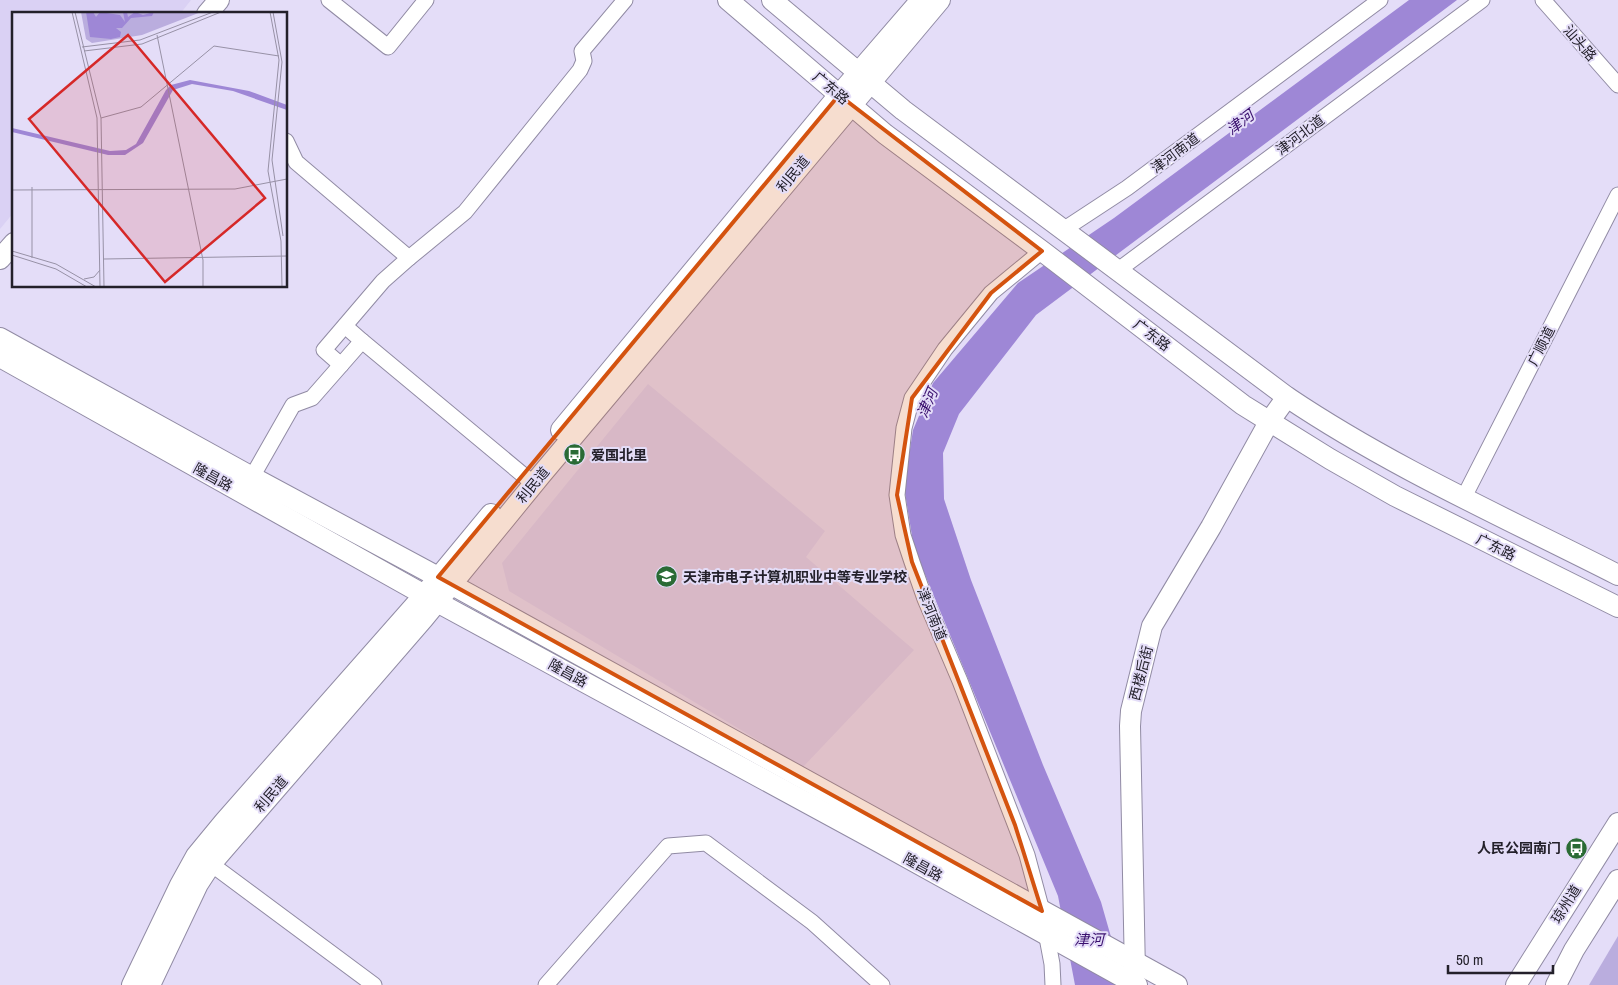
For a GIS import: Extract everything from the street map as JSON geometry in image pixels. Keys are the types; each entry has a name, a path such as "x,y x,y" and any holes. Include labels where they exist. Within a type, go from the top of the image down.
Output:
{"main road":[{"path":"209,12 219,0"},
{"name":"广东路","path":"728,0 885,134 1042,250 1243,405 1330,459 1396,496 1618,607"},
{"path":"772,0 864,78 1117,271 1287,397 1320,419 1396,463 1618,574"},
{"name":"利民道","path":"864,78 921,0"},
{"name":"利民道","path":"132,985 180,885 204,859 224,822 430,598 845,100 940,0"},
{"path":"0,259 12,244"},
{"name":"隆昌路","path":"0,338 444,581 1051,926 1132,975 1177,985"},
{"name":"隆昌路","path":"0,357 430,598 1051,926"},
{"name":"西楼后街","path":"1132,975 1130,726 1131,711 1152,626 1211,527 1269,422 1287,397"},
{"name":"琼州道","path":"1516,985 1618,824"},
{"name":"利民道","path":"150,985 198,884 204,859"},
{"path":"1556,985 1574,950 1618,880"}],"street":[{"path":"329,0 388,47 426,0"},
{"path":"341,365 324,350 383,281 465,212 580,70 584,61 582,51 625,0"},
{"name":"津河南道","path":"1063,230 1127,188 1380,0"},
{"name":"津河北道","path":"1117,271 1482,0"},
{"name":"汕头路","path":"1543,0 1618,85"},
{"path":"288,145 296,162 409,258"},
{"name":"广顺道","path":"1464,498 1618,195"},
{"name":"津河南道","path":"1042,250 991,293 946,349 912,398 904,428 897,495 903,535 925,599 960,680 1018,832 1051,926 1053,985"},
{"path":"345,326 529,479"},
{"path":"252,477 293,405 312,398 362,340"},
{"path":"546,985 668,846 706,842 812,922 882,985"},
{"path":"204,859 374,985"}],"highlighted area":[{"path":"839,95 1042,251 991,293 912,398 897,495 912,562 1015,825 1042,911 438,577"}],"shaded area":[{"path":"0,0 191,0 182,12 12,12 12,214 0,229"},
{"name":"天津市电子计算机职业中等专业学校","path":"648,384 825,531 806,557 914,650 803,767 509,591 502,563"},
{"path":"1618,936 1618,985 1589,985"}],"water":[{"name":"津河","path":"1409,0 1457,0 1036,315 959,414 943,453 944,499 971,580 1043,765 1101,902 1111,937 1115,985 1075,985 1058,896 914,548 904,487 913,430 933,383 1018,283 1114,218"}],"place":[{"name":"爱国北里","path":"575,455"},
{"name":"天津市电子计算机职业中等专业学校","path":"667,577"},
{"name":"人民公园南门","path":"1577,848"}]}
